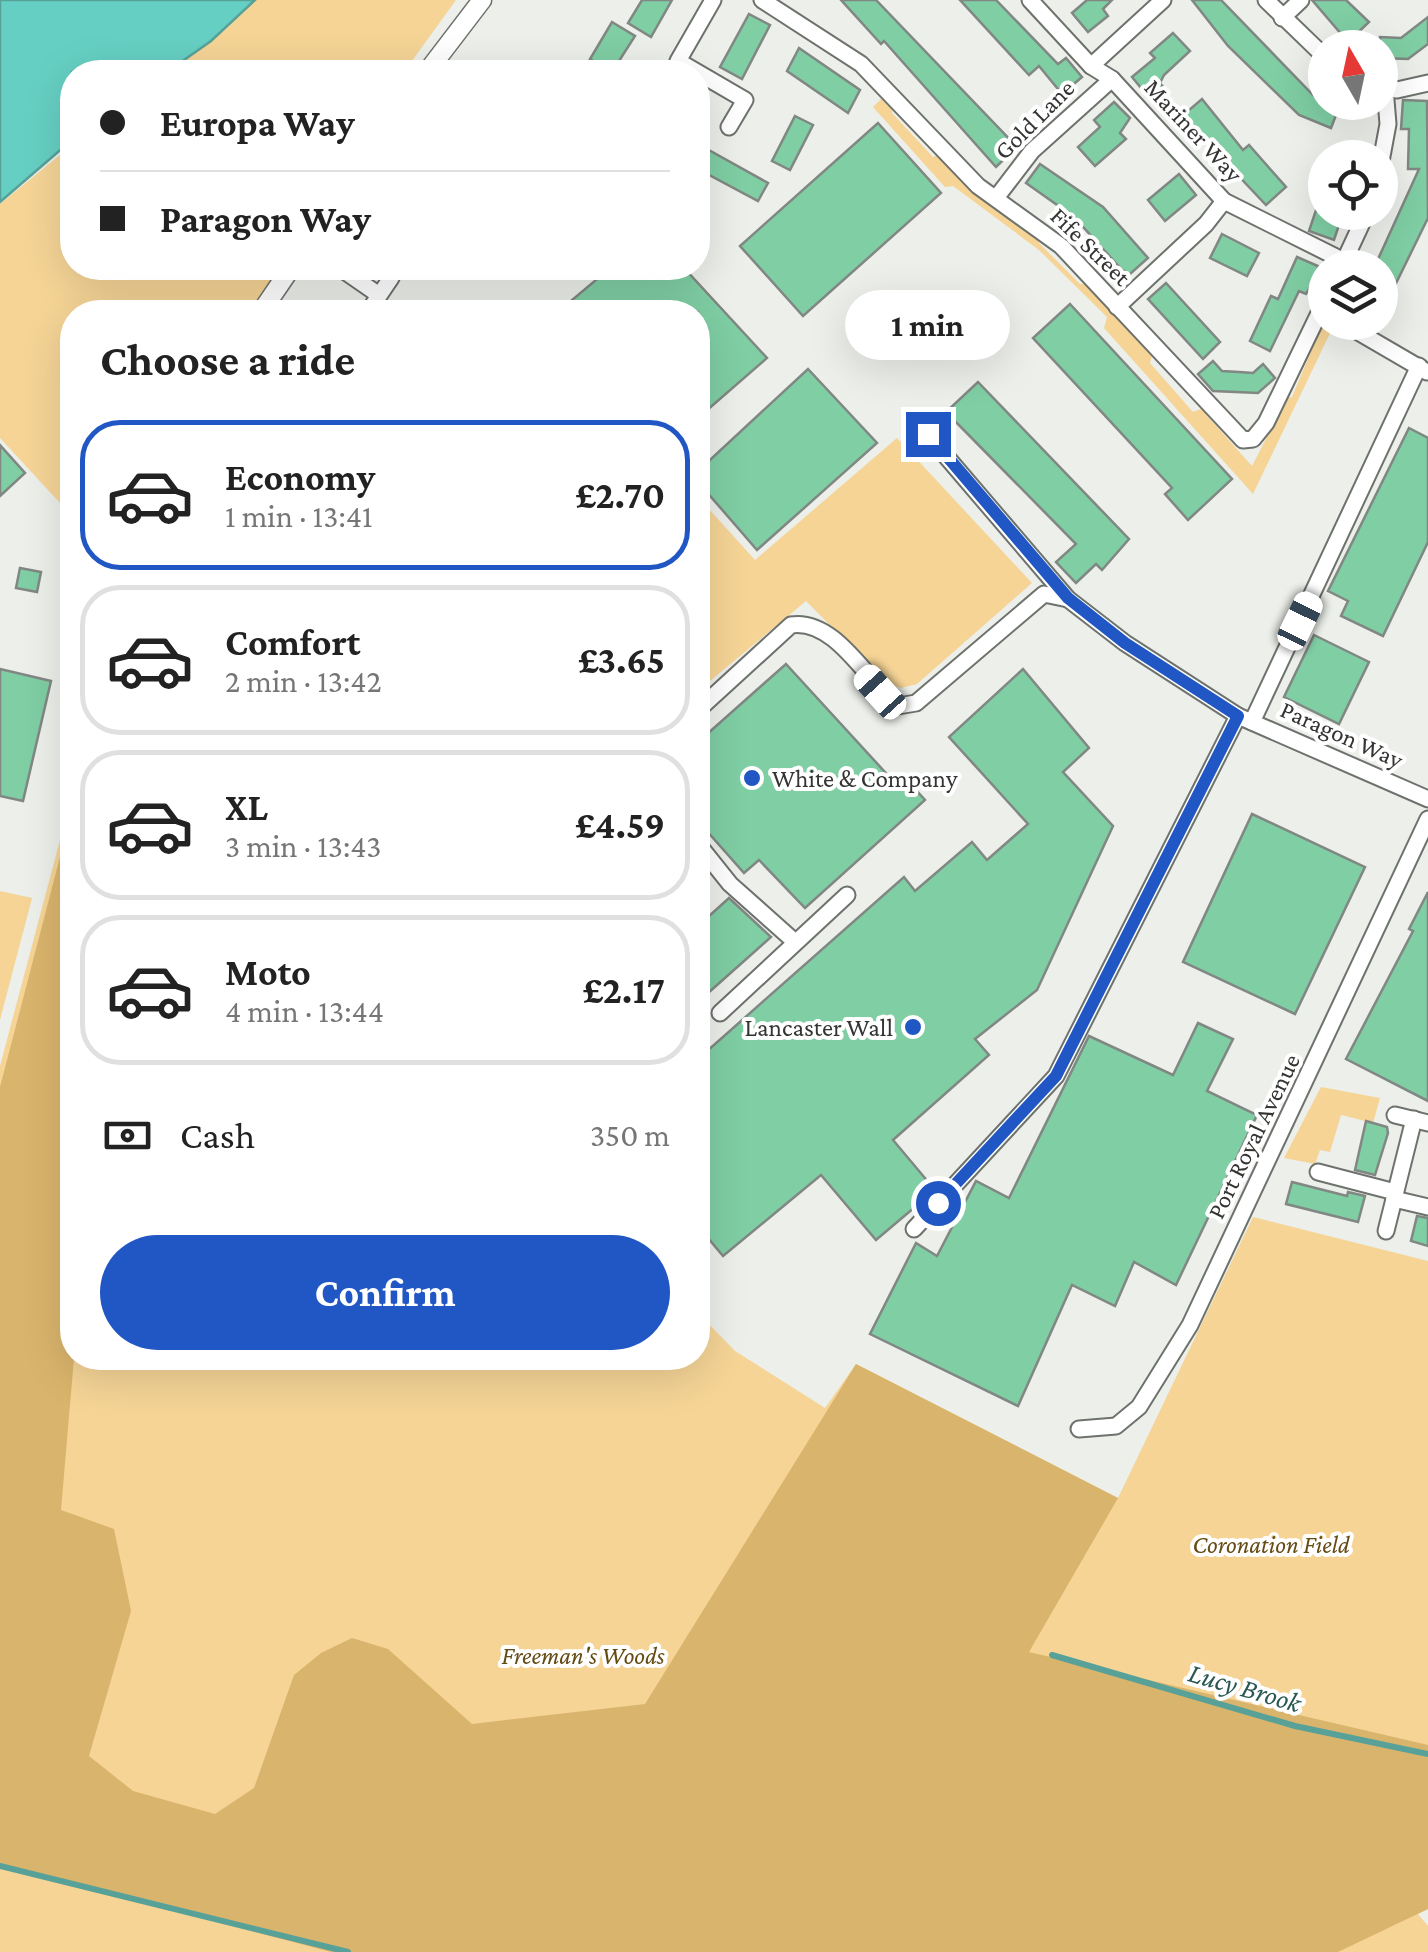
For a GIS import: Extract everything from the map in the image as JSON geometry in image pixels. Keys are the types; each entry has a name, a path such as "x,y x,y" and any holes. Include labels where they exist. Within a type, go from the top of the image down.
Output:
{"street":[{"path":"436,60 482,0"},
{"path":"679,60 713,0"},
{"name":"Fife Street","path":"762,0 861,64 960,169 1061,246 1225,426 1248,441 1266,423 1308,336"},
{"name":"Mariner Way","path":"1030,0 1091,66 1112,79 1224,201 1316,250"},
{"name":"Gold Lane","path":"1091,66 1163,0"},
{"path":"1266,0 1308,42"},
{"path":"1282,18 1301,0"},
{"name":"Gold Lane","path":"996,198 1032,151 1112,79"},
{"path":"710,80 745,100 729,127"},
{"path":"1398,90 1428,83"},
{"path":"1116,306 1206,224 1224,201"},
{"path":"357,280 379,295"},
{"path":"376,300 390,280"},
{"path":"914,1228 1056,1076 1245,719 1424,370 1372,340"},
{"name":"Paragon Way","path":"928,434 1068,598 1125,643 1245,719 1428,800"},
{"path":"710,699 791,625 805,623 828,634 898,706 928,695 1044,594 1068,598"},
{"name":"Port Royal Avenue","path":"1079,1429 1116,1426 1139,1407 1190,1325 1428,819"},
{"path":"710,859 730,884 794,941"},
{"path":"720,1013 847,896"},
{"path":"1386,1231 1394,1195 1421,1121 1395,1115"},
{"path":"1318,1172 1428,1208"}],"green space":[{"path":"248,0 456,0 413,60 175,60"},
{"path":"884,96 893,106 892,113 933,157 938,155 973,191 1038,235 1039,243 1080,284 1087,284 1152,355 1150,363 1193,412 1201,409 1252,466 1287,398 1292,397 1316,340 1327,340 1253,494 1104,328 1107,317 1039,250 953,186 945,187 873,107"},
{"path":"60,155 60,280 275,280 263,300 60,300 60,503 0,438 0,204"},
{"path":"897,438 1032,583 917,684 901,688 887,683 806,601 710,681 710,510 755,560"},
{"name":"Freeman's Woods","path":"60,840 60,1370 710,1370 710,1325 735,1351 825,1408 856,1364 1118,1498 1253,1217 1428,1261 1428,1909 1418,1914 1428,1926 1428,1952 0,1952 0,1066"},
{"path":"0,891 32,898 0,1020"},
{"path":"1321,1087 1380,1098 1373,1123 1341,1115 1330,1152 1320,1150 1315,1164 1284,1158"}],"shaded area":[{"name":"Freeman's Woods","path":"60,857 60,1370 73,1370 61,1510 114,1529 131,1611 89,1756 133,1791 215,1814 254,1788 294,1675 321,1653 352,1638 388,1649 472,1724 645,1704 856,1364 1118,1498 1029,1652 1428,1745 1428,1909 1338,1952 331,1952 0,1865 0,1087"}],"water":[{"path":"0,0 255,0 184,60 60,60 60,150 0,202"}],"building":[{"path":"642,0 672,0 651,37 628,23"},
{"path":"841,0 876,0 1017,147 996,167 884,41 881,44"},
{"path":"960,0 996,0 1058,64 1066,58 1082,77 1062,94 1039,66 1029,75"},
{"path":"1087,0 1112,0 1103,9 1108,16 1088,32 1072,13"},
{"path":"1192,0 1221,0 1308,90 1308,119 1299,115 1228,46"},
{"path":"1312,0 1346,0 1369,22 1361,30 1338,30"},
{"path":"749,14 770,25 742,79 720,67"},
{"path":"1428,17 1428,44 1408,59 1398,59 1401,38"},
{"path":"612,22 635,36 620,60 590,59"},
{"path":"1173,33 1190,51 1164,75 1160,83 1164,88 1150,99 1132,77 1155,58 1150,53"},
{"path":"799,48 860,90 848,113 787,71"},
{"path":"1202,99 1243,150 1249,145 1286,187 1266,205 1182,116"},
{"path":"1403,100 1427,101 1428,218 1398,279 1398,250 1382,250 1391,230 1398,230 1398,215 1419,169 1408,169 1409,129 1401,129"},
{"path":"1114,102 1130,118 1120,133 1126,139 1095,166 1078,147 1100,127 1094,120"},
{"path":"795,116 813,125 790,170 772,161"},
{"path":"1311,120 1334,120 1331,128"},
{"path":"878,123 941,193 803,316 740,246"},
{"path":"710,151 768,183 758,201 710,175"},
{"path":"1040,164 1103,207 1148,258 1130,274 1122,270 1074,217 1026,183"},
{"path":"1179,174 1196,195 1165,221 1148,200"},
{"path":"1309,230 1337,230 1334,240"},
{"path":"1222,234 1259,253 1247,276 1210,258"},
{"path":"1297,257 1308,262 1308,291 1306,294 1299,291 1270,351 1250,341 1271,296 1278,299"},
{"path":"596,280 695,280 767,358 710,408 710,300 572,300"},
{"path":"1166,283 1220,342 1203,359 1148,299"},
{"path":"1070,304 1232,479 1188,520 1165,494 1172,488 1033,338"},
{"path":"1213,361 1222,371 1253,373 1263,364 1275,378 1258,393 1213,391 1198,374"},
{"path":"808,369 877,443 757,550 710,496 710,460"},
{"path":"978,382 1129,539 1102,570 1096,564 1076,583 1056,562 1076,544 946,412"},
{"path":"1409,428 1428,438 1428,542 1383,636 1341,616 1348,601 1328,591"},
{"path":"0,445 25,473 0,496"},
{"path":"20,568 41,572 37,592 16,588"},
{"path":"1314,635 1369,662 1339,724 1284,697"},
{"path":"786,664 895,783 903,776 925,800 805,908 759,860 744,873 710,835 710,731"},
{"path":"0,669 51,681 23,801 0,796"},
{"path":"1023,669 1089,748 1063,772 1113,826 1037,990 975,1039 989,1055 893,1140 935,1190 876,1240 821,1175 723,1256 710,1240 710,1048 904,877 915,891 972,842 987,860 1028,824 949,737"},
{"path":"1252,814 1365,867 1295,1014 1183,962"},
{"path":"1428,892 1428,1101 1346,1059 1413,931 1409,929"},
{"path":"729,898 771,937 710,991 710,915"},
{"path":"1198,1023 1233,1039 1207,1091 1257,1115 1176,1285 1134,1262 1115,1306 1072,1285 1018,1406 870,1334 916,1243 937,1256 976,1181 1009,1198 1089,1036 1173,1075"},
{"path":"1366,1121 1387,1127 1388,1133 1375,1175 1355,1170"},
{"path":"1292,1182 1347,1196 1348,1192 1365,1196 1358,1222 1286,1204"},
{"path":"1417,1216 1428,1218 1428,1246 1411,1241"}],"waterway":[{"name":"Lucy Brook","path":"1052,1655 1295,1726 1428,1754"},
{"path":"0,1866 348,1952"}],"place":[{"name":"White & Company","path":"752,778"},
{"name":"Lancaster Wall","path":"913,1027"}],"route":[{"path":"928,434 1068,598 1125,643 1238,716 1056,1076 938,1203"}],"park label":[{"name":"Coronation Field","path":"1271,1544"}]}
